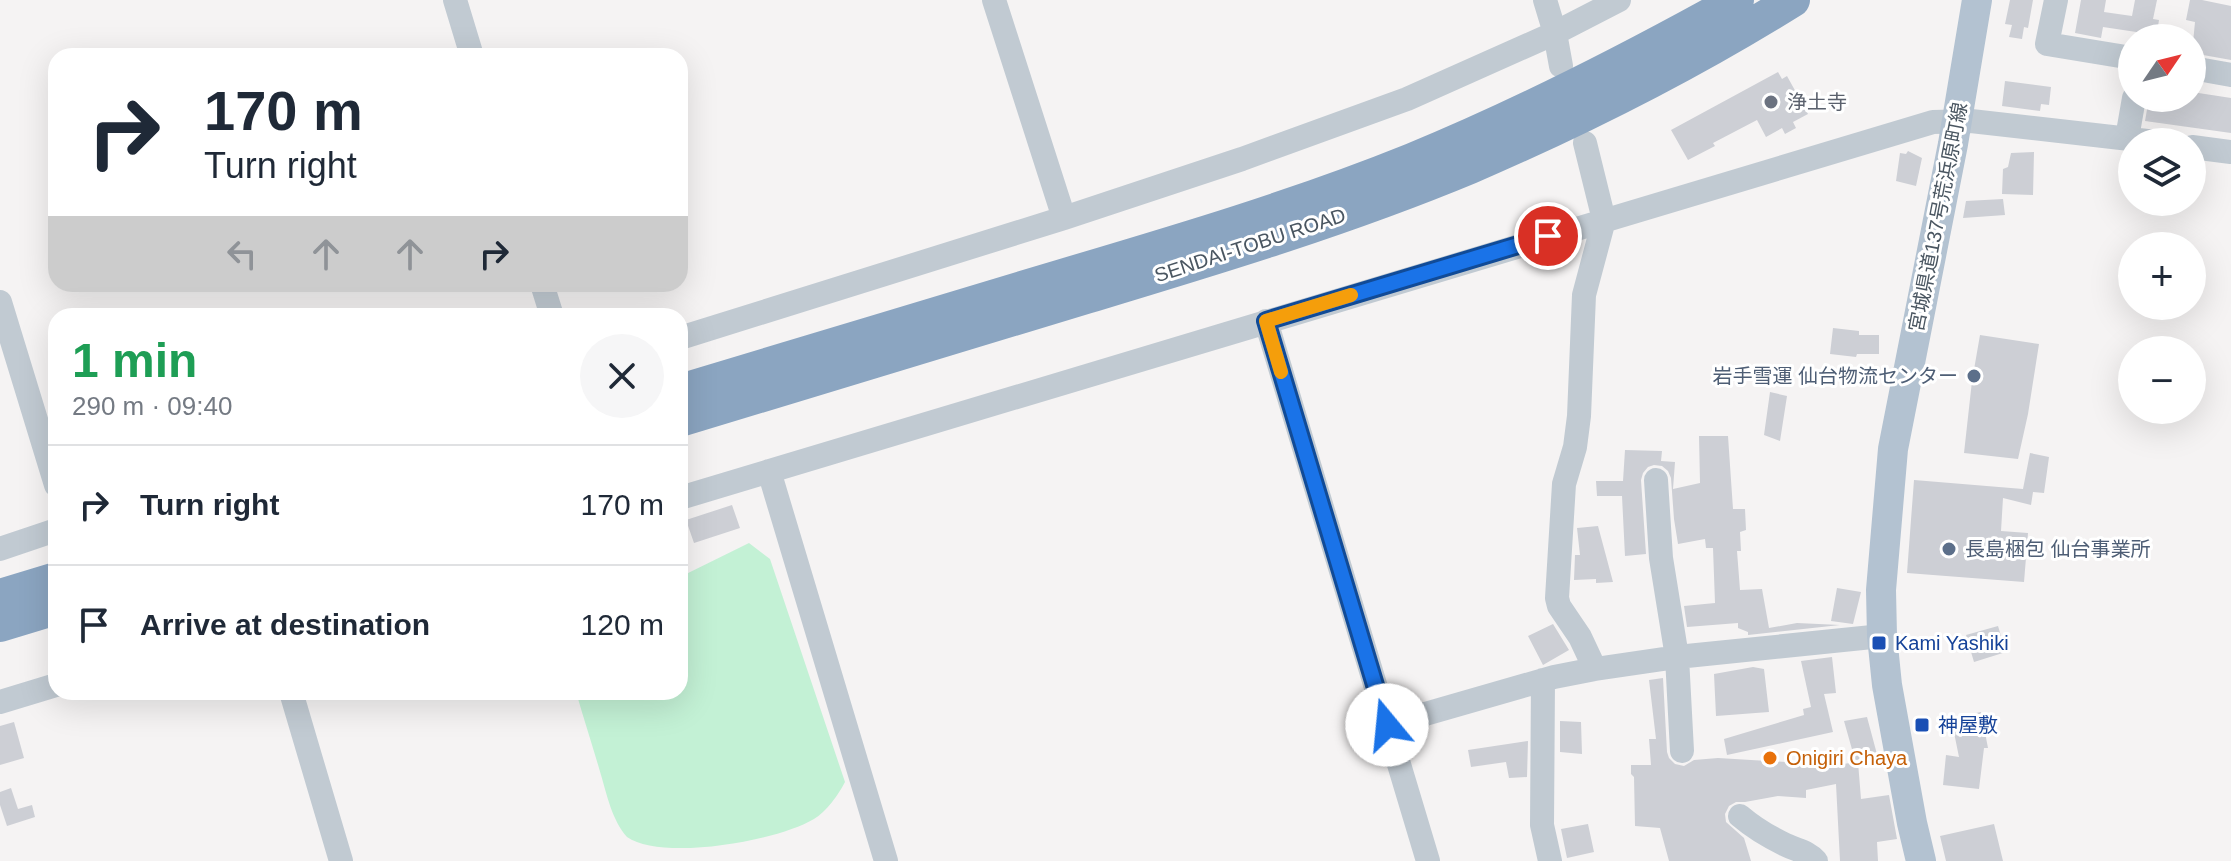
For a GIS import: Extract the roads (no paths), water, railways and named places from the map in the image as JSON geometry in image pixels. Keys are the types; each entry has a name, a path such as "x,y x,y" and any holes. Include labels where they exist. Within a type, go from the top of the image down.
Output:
{"highway":[{"name":"SENDAI-TOBU ROAD","path":"688,389 1301,201 1410,160 1545,102 1737,0"},
{"name":"SENDAI-TOBU ROAD","path":"688,418 1175,270 1309,227 1421,186 1559,126 1754,24 1793,0"},
{"path":"0,596 48,581"},
{"path":"0,625 48,610"}],"main road":[{"name":"宮城県道137号荒浜原町線","path":"1921,861 1887,685 1881,590 1893,449 1957,121 1977,0"}],"street":[{"path":"455,0 470,48"},
{"path":"994,0 1064,218"},
{"path":"1545,0 1561,66"},
{"path":"688,336 1242,159 1407,99 1555,33 1619,0"},
{"path":"2056,0 2047,44 2118,56"},
{"path":"2206,71 2231,75"},
{"path":"688,496 1933,122 1971,121 2118,137"},
{"path":"1585,143 1604,220 1584,295 1579,416 1575,447 1564,484 1557,598 1595,669"},
{"path":"2206,149 2231,152"},
{"path":"0,302 48,459"},
{"path":"1266,321 1428,861"},
{"path":"769,471 886,861"},
{"path":"1656,480 1661,558 1677,657 1682,751"},
{"path":"0,549 48,533"},
{"path":"1387,725 1543,680 1595,669 1677,657 1882,636"},
{"path":"1543,680 1542,825 1550,861"},
{"path":"0,702 48,687"},
{"path":"293,700 341,861"},
{"path":"1740,816 1756,830 1790,847 1806,851 1816,861"}],"place":[{"name":"浄土寺","path":"1771,102"},
{"name":"岩手雪運 仙台物流センター","path":"1974,376"},
{"name":"長島梱包 仙台事業所","path":"1949,549"},
{"name":"Kami Yashiki","path":"1879,643"},
{"name":"神屋敷","path":"1922,725"},
{"name":"Onigiri Chaya","path":"1770,758"}]}
